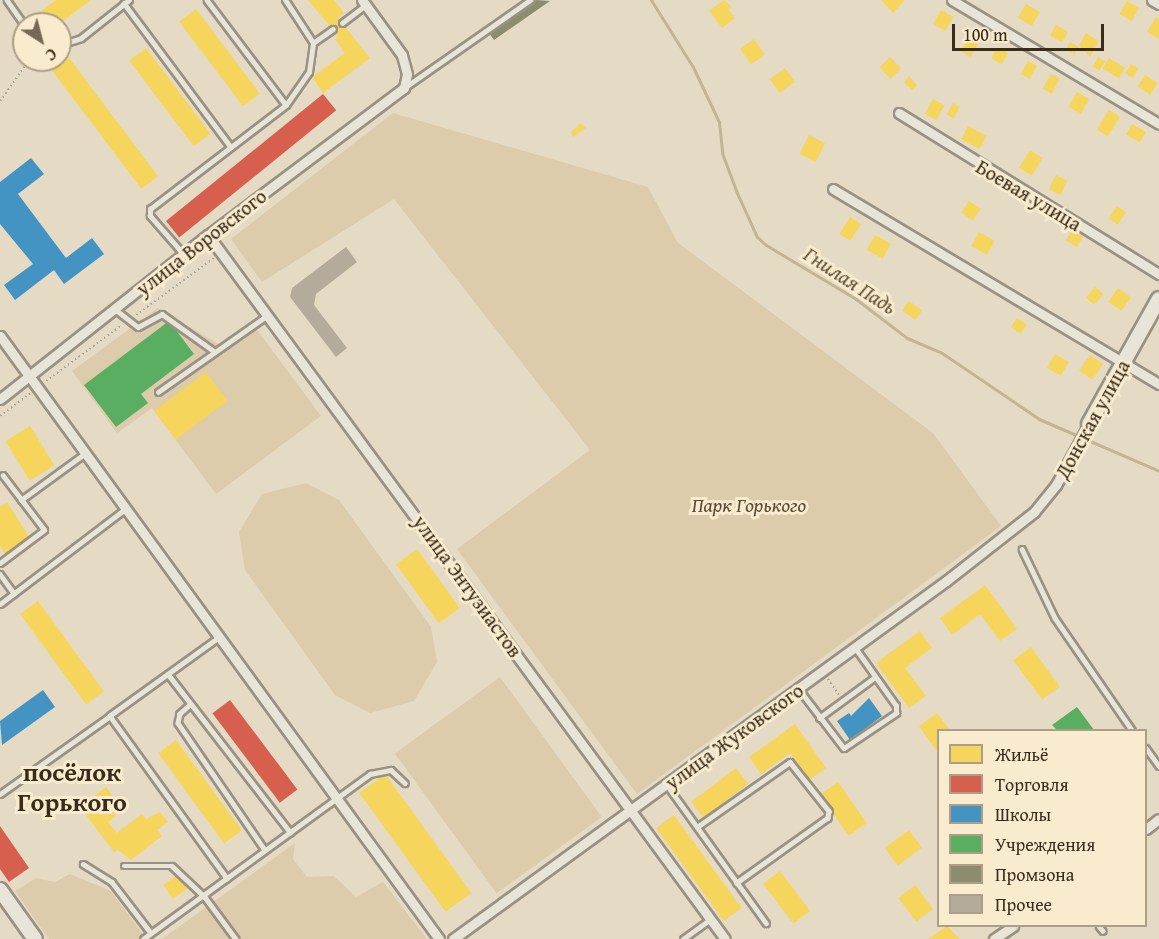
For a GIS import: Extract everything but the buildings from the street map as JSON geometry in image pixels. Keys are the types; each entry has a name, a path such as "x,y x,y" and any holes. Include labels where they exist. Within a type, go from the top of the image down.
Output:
{"street":[{"path":"952,0 1159,124"},
{"path":"1152,0 1159,4"},
{"path":"364,3 402,55 407,74 405,88"},
{"name":"улица Воровского","path":"0,399 208,235 405,88"},
{"name":"Боевая улица","path":"899,113 1159,274"},
{"path":"833,189 1122,364 1159,384"},
{"name":"улица Энтузиастов","path":"208,235 633,810 725,939"},
{"name":"Донская улица","path":"1012,530 1034,512 1056,485 1159,299"},
{"path":"0,336 439,939"},
{"name":"улица Жуковского","path":"453,939 799,689 1012,530"},
{"path":"1147,828 1159,819"},
{"path":"2,897 35,939"},
{"path":"994,939 1012,927"}],"lane":[{"path":"207,0 286,105"},
{"path":"184,255 150,216 150,209 286,105 309,72 313,44 285,0"},
{"path":"405,88 530,0"},
{"path":"72,41 81,38 126,2 231,147"},
{"path":"342,23 364,3"},
{"path":"313,44 333,29"},
{"path":"115,309 127,322 138,327 159,313 215,352"},
{"path":"158,392 267,315"},
{"path":"21,500 85,453"},
{"path":"0,563 44,530 1,475"},
{"path":"0,603 125,509"},
{"path":"1022,549 1055,618 1131,729"},
{"path":"0,574 14,593"},
{"path":"0,794 220,637"},
{"path":"799,689 840,745 849,747 897,710 855,648"},
{"path":"168,674 290,832"},
{"path":"819,718 875,677"},
{"path":"191,704 180,714 178,723 265,850"},
{"path":"110,716 227,879"},
{"path":"1147,749 1159,766"},
{"path":"697,827 790,762 829,811 828,818 737,883"},
{"path":"143,939 205,897 265,850 370,774 384,769 396,773 405,783"},
{"path":"667,785 766,923"},
{"path":"83,864 112,882 151,933"},
{"path":"124,866 172,866 205,897 236,939"},
{"path":"683,939 711,919"},
{"path":"1100,927 1103,931"}],"path":[{"path":"0,101 21,72"},
{"path":"0,416 221,252"},
{"path":"822,672 844,700"}],"green space":[{"name":"Парк Горького","path":"393,113 648,187 678,243 933,433 1001,526 637,794 457,549 590,450 394,199 262,282 231,239"},
{"path":"158,308 220,345 252,323 321,416 216,494 152,408 117,433 72,371"},
{"path":"306,483 339,500 431,627 437,662 414,701 370,713 335,695 245,570 239,532 262,494"},
{"path":"500,677 602,817 497,893 395,753"},
{"path":"295,843 293,859 307,877 334,876 356,897 383,882 427,939 162,939"},
{"path":"70,874 111,891 146,939 49,939 15,891 36,878 55,882"}],"waterway":[{"name":"Гнилая Падь","path":"651,0 693,67 719,122 722,153 757,237 766,245 856,299 907,338 942,353 1039,419 1159,471"}],"district":[{"name":"посёлок Горького","path":"72,787"}]}
